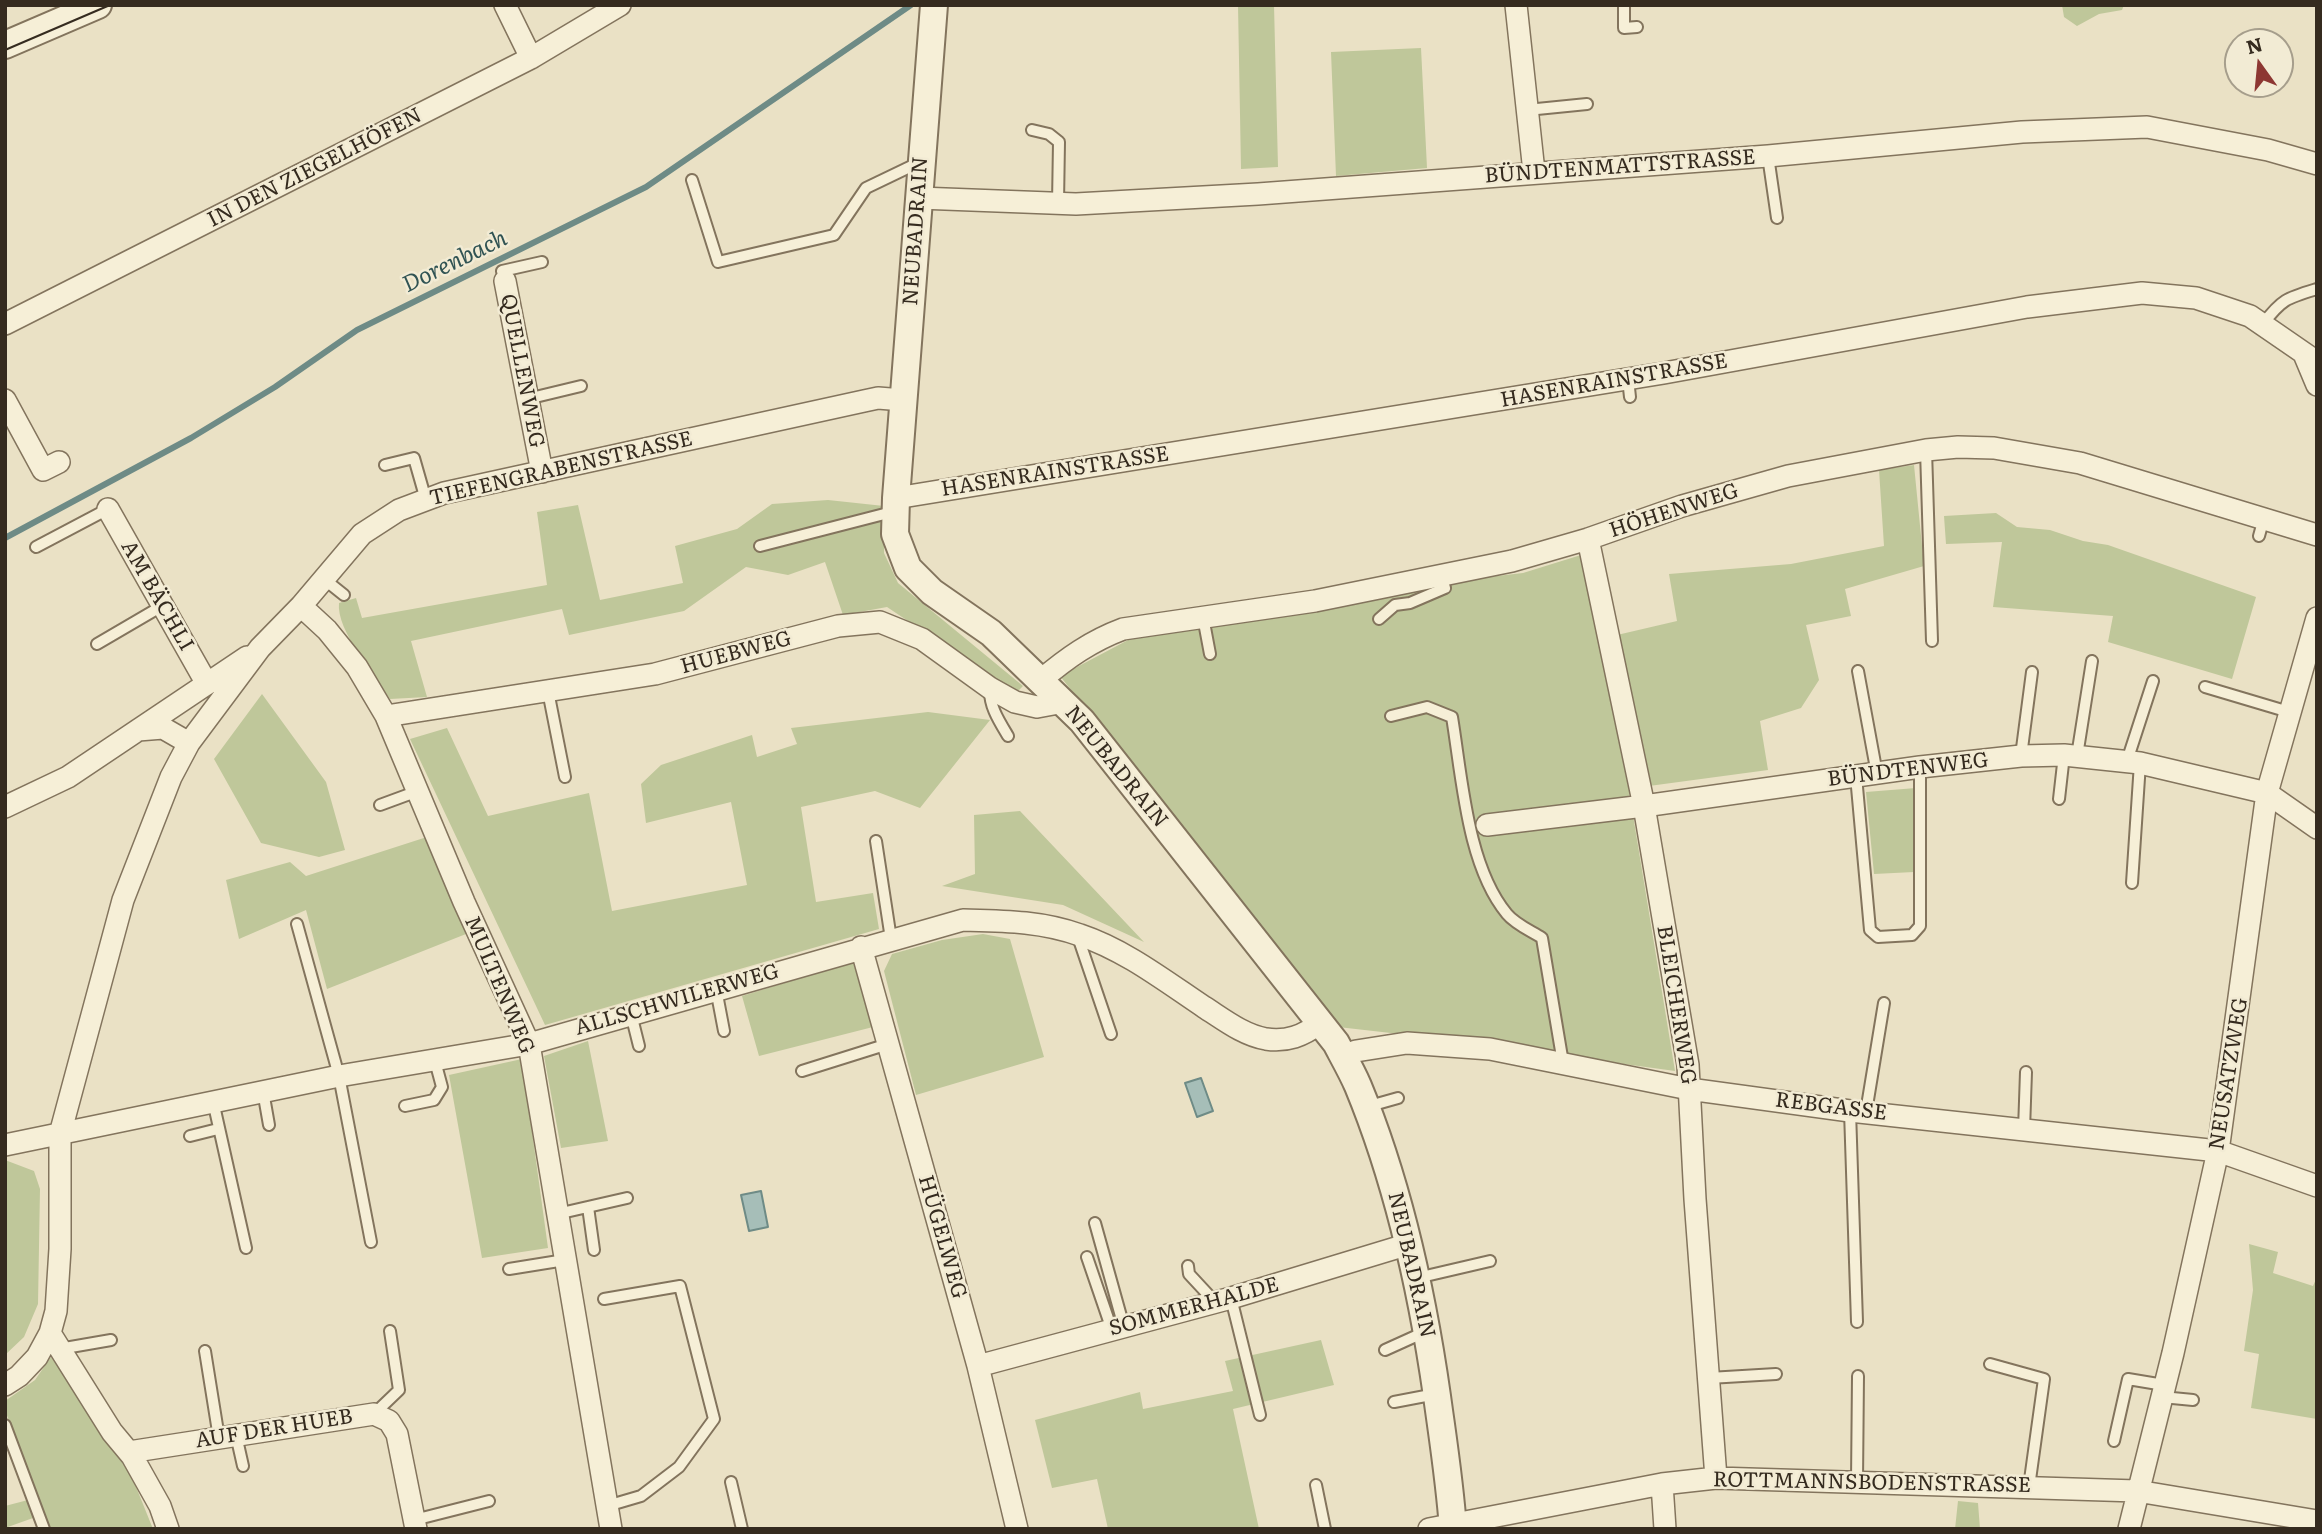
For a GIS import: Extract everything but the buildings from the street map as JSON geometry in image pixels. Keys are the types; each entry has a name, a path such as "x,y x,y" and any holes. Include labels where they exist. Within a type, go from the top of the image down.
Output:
{"street":[{"path":"505,5 531,58"},
{"name":"IN DEN ZIEGELHÖFEN","path":"5,324 531,58 620,5"},
{"name":"NEUBADRAIN","path":"935,5 903,400 895,534 908,568 932,592 991,633 1082,722 1336,1043 1358,1085 1390,1176 1417,1278 1449,1477 1445,1527"},
{"path":"1516,5 1534,172"},
{"path":"5,45 94,6"},
{"name":"BÜNDTENMATTSTRASSE","path":"919,198 1058,204 1258,194 1768,156 2022,132 2147,127 2268,150 2317,164"},
{"name":"QUELLENWEG","path":"503,276 542,472"},
{"name":"HASENRAINSTRASSE","path":"896,504 1629,388 2027,307 2142,293 2196,298 2250,316 2310,358"},
{"path":"2310,358 2317,385"},
{"name":"TIEFENGRABENSTRASSE","path":"5,1385 19,1376 54,1341 59,1296 60,1134 123,900 171,777 189,743 260,648 301,606 362,534 399,510 444,493 878,398 903,400"},
{"path":"5,400 43,470 59,462"},
{"name":"HÖHENWEG","path":"1041,680 1078,649 1122,629 1315,601 1511,561 1588,539 1682,506 1788,476 1926,450 1994,448 2080,463 2261,527 2317,535"},
{"name":"AM BÄCHLI","path":"108,509 207,684"},
{"name":"BLEICHERWEG","path":"1588,539 1644,806 1688,1066 1716,1478"},
{"name":"MULTENWEG","path":"301,606 327,630 357,667 386,716 482,955 528,1044 611,1529"},
{"name":"NEUSATZWEG","path":"2129,1529 2218,1150 2267,793 2317,618"},
{"name":"HUEBWEG","path":"386,716 655,674 838,626 880,622 922,639 990,688 1015,702 1037,707 1063,702"},
{"path":"5,807 68,777 260,648"},
{"path":"138,730 163,728 189,743"},
{"name":"BÜNDTENWEG","path":"1487,825 1644,806 1920,766 2021,756 2071,756 2133,762 2267,793 2317,828"},
{"name":"ALLSCHWILERWEG","path":"5,1145 339,1076 528,1044 963,920 1027,921 1077,934 1126,956 1237,1028 1264,1038 1286,1040 1299,1037 1320,1023"},
{"name":"HÜGELWEG","path":"861,947 978,1366 1017,1529"},
{"name":"REBGASSE","path":"1343,1056 1356,1051 1407,1043 1490,1049 1689,1089 1858,1111 2218,1150 2317,1186"},
{"name":"SOMMERHALDE","path":"978,1366 1224,1300 1409,1244"},
{"path":"54,1341 112,1432 129,1452 159,1506 168,1529"},
{"name":"AUF DER HUEB","path":"129,1452 374,1414 389,1421 397,1434 415,1525"},
{"name":"ROTTMANNSBODENSTRASSE","path":"1445,1527 1661,1484 1716,1478 2137,1491 2317,1521"},
{"path":"1661,1484 1665,1529"}],"lane":[{"path":"1624,5 1624,28 1637,27"},
{"path":"1527,110 1587,104"},
{"path":"1032,130 1049,134 1059,142 1058,204"},
{"path":"1768,156 1777,218"},
{"path":"692,180 718,262 834,235 866,188 921,162"},
{"path":"503,276 542,262"},
{"path":"2263,324 2277,305 2288,298 2317,289"},
{"path":"527,398 581,387"},
{"path":"1926,450 1932,641"},
{"path":"385,466 414,458 426,500"},
{"path":"760,545 896,504"},
{"path":"36,547 108,509"},
{"path":"1379,619 1395,605 1410,603 1445,588 1441,574"},
{"path":"324,579 344,595"},
{"path":"97,644 162,606"},
{"path":"1203,617 1210,654"},
{"path":"2059,799 2092,661"},
{"path":"1858,670 1877,774"},
{"path":"2021,756 2032,673"},
{"path":"2132,883 2133,762 2153,681"},
{"path":"2206,687 2289,712"},
{"path":"990,688 995,712 1008,736"},
{"path":"548,691 565,777"},
{"path":"1391,716 1427,708 1452,717 1479,862 1508,916 1542,938 1563,1063"},
{"path":"1856,776 1870,930 1878,937 1912,935 1920,926 1920,766"},
{"path":"380,805 418,791"},
{"path":"876,841 891,939"},
{"path":"297,923 339,1076 371,1242"},
{"path":"1077,934 1111,1034"},
{"path":"716,989 724,1031"},
{"path":"1857,1322 1858,1111 1884,1003"},
{"path":"631,1014 639,1046"},
{"path":"802,1071 888,1044"},
{"path":"405,1106 434,1100 442,1087 435,1061"},
{"path":"2024,1130 2026,1072"},
{"path":"263,1091 269,1125"},
{"path":"1366,1107 1398,1098"},
{"path":"213,1101 246,1248"},
{"path":"190,1136 218,1129"},
{"path":"557,1214 627,1198"},
{"path":"588,1207 594,1250"},
{"path":"1095,1223 1118,1328"},
{"path":"1087,1257 1118,1328"},
{"path":"509,1269 565,1260"},
{"path":"1417,1278 1490,1261"},
{"path":"1188,1266 1189,1274 1224,1300 1260,1415"},
{"path":"604,1299 680,1286 715,1419 678,1467 641,1496 607,1506"},
{"path":"374,1414 399,1390 390,1331"},
{"path":"1385,1350 1427,1331"},
{"path":"54,1341 111,1340"},
{"path":"205,1351 228,1436 243,1466"},
{"path":"1990,1364 2044,1379 2029,1487"},
{"path":"1709,1378 1776,1374"},
{"path":"1857,1481 1858,1376"},
{"path":"2114,1441 2128,1379 2193,1400"},
{"path":"1394,1402 1437,1394"},
{"path":"5,1425 44,1529"},
{"path":"730,1482 741,1529"},
{"path":"1316,1485 1325,1529"},
{"path":"415,1525 489,1500"}],"green space":[{"path":"1238,5 1274,5 1278,167 1241,169"},
{"path":"2062,5 2124,5 2122,10 2099,14 2077,26 2064,17"},
{"path":"1421,48 1427,168 1336,176 1331,52"},
{"path":"1914,465 1924,566 1845,589 1851,616 1806,625 1819,680 1801,708 1760,721 1768,770 1649,786 1617,635 1677,621 1669,574 1791,564 1884,546 1879,470"},
{"path":"828,500 884,506 884,553 898,583 1023,686 1016,693 887,607 843,615 825,562 788,575 746,567 684,611 569,635 562,609 411,641 427,697 390,699 350,639 340,614 339,603 356,598 362,618 547,585 537,512 578,505 600,600 683,583 675,546 737,529 772,504"},
{"path":"1996,513 2017,527 2050,530 2083,541 2108,545 2256,597 2232,679 2108,642 2113,616 1993,607 2002,542 1946,544 1944,516"},
{"path":"1581,555 1629,791 1675,1071 1338,1027 1060,676 1130,639 1366,591 1523,573"},
{"path":"262,694 326,782 345,850 319,857 261,843 214,759"},
{"path":"928,712 990,720 920,808 875,791 801,807 816,902 873,893 879,929 545,1025 410,739 447,728 488,816 589,793 612,911 747,885 731,802 646,823 641,784 661,765 752,735 757,757 797,744 791,728"},
{"path":"1916,788 1914,872 1874,874 1866,792"},
{"path":"1020,811 1144,942 1063,905 942,886 975,874 974,815"},
{"path":"430,836 466,934 327,989 306,910 239,939 226,880 290,862 306,876"},
{"path":"983,934 1010,939 1044,1057 916,1095 884,971 892,954 942,940"},
{"path":"853,962 873,1027 759,1056 742,996"},
{"path":"588,1041 608,1141 561,1148 544,1056"},
{"path":"522,1059 548,1248 482,1258 449,1075"},
{"path":"5,1160 34,1171 40,1189 38,1304 24,1337 5,1355"},
{"path":"2249,1244 2278,1252 2273,1273 2313,1286 2317,1277 2317,1419 2251,1408 2259,1354 2244,1351 2253,1290"},
{"path":"1321,1340 1334,1385 1233,1409 1259,1529 1108,1529 1097,1479 1052,1488 1035,1420 1140,1392 1143,1409 1233,1391 1225,1361"},
{"path":"51,1357 126,1462 153,1529 48,1529 5,1410 5,1401 35,1380"},
{"path":"28,1500 33,1518 5,1528 5,1506"},
{"path":"1958,1501 1978,1503 1980,1529 1955,1529"}],"water":[{"path":"1201,1078 1213,1111 1197,1117 1185,1083"},
{"path":"761,1191 768,1227 749,1231 741,1195"}],"waterway":[{"name":"Dorenbach","path":"5,538 191,438 275,387 357,330 646,187 911,5"}],"tram line":[{"path":"5,50 110,5"}]}
